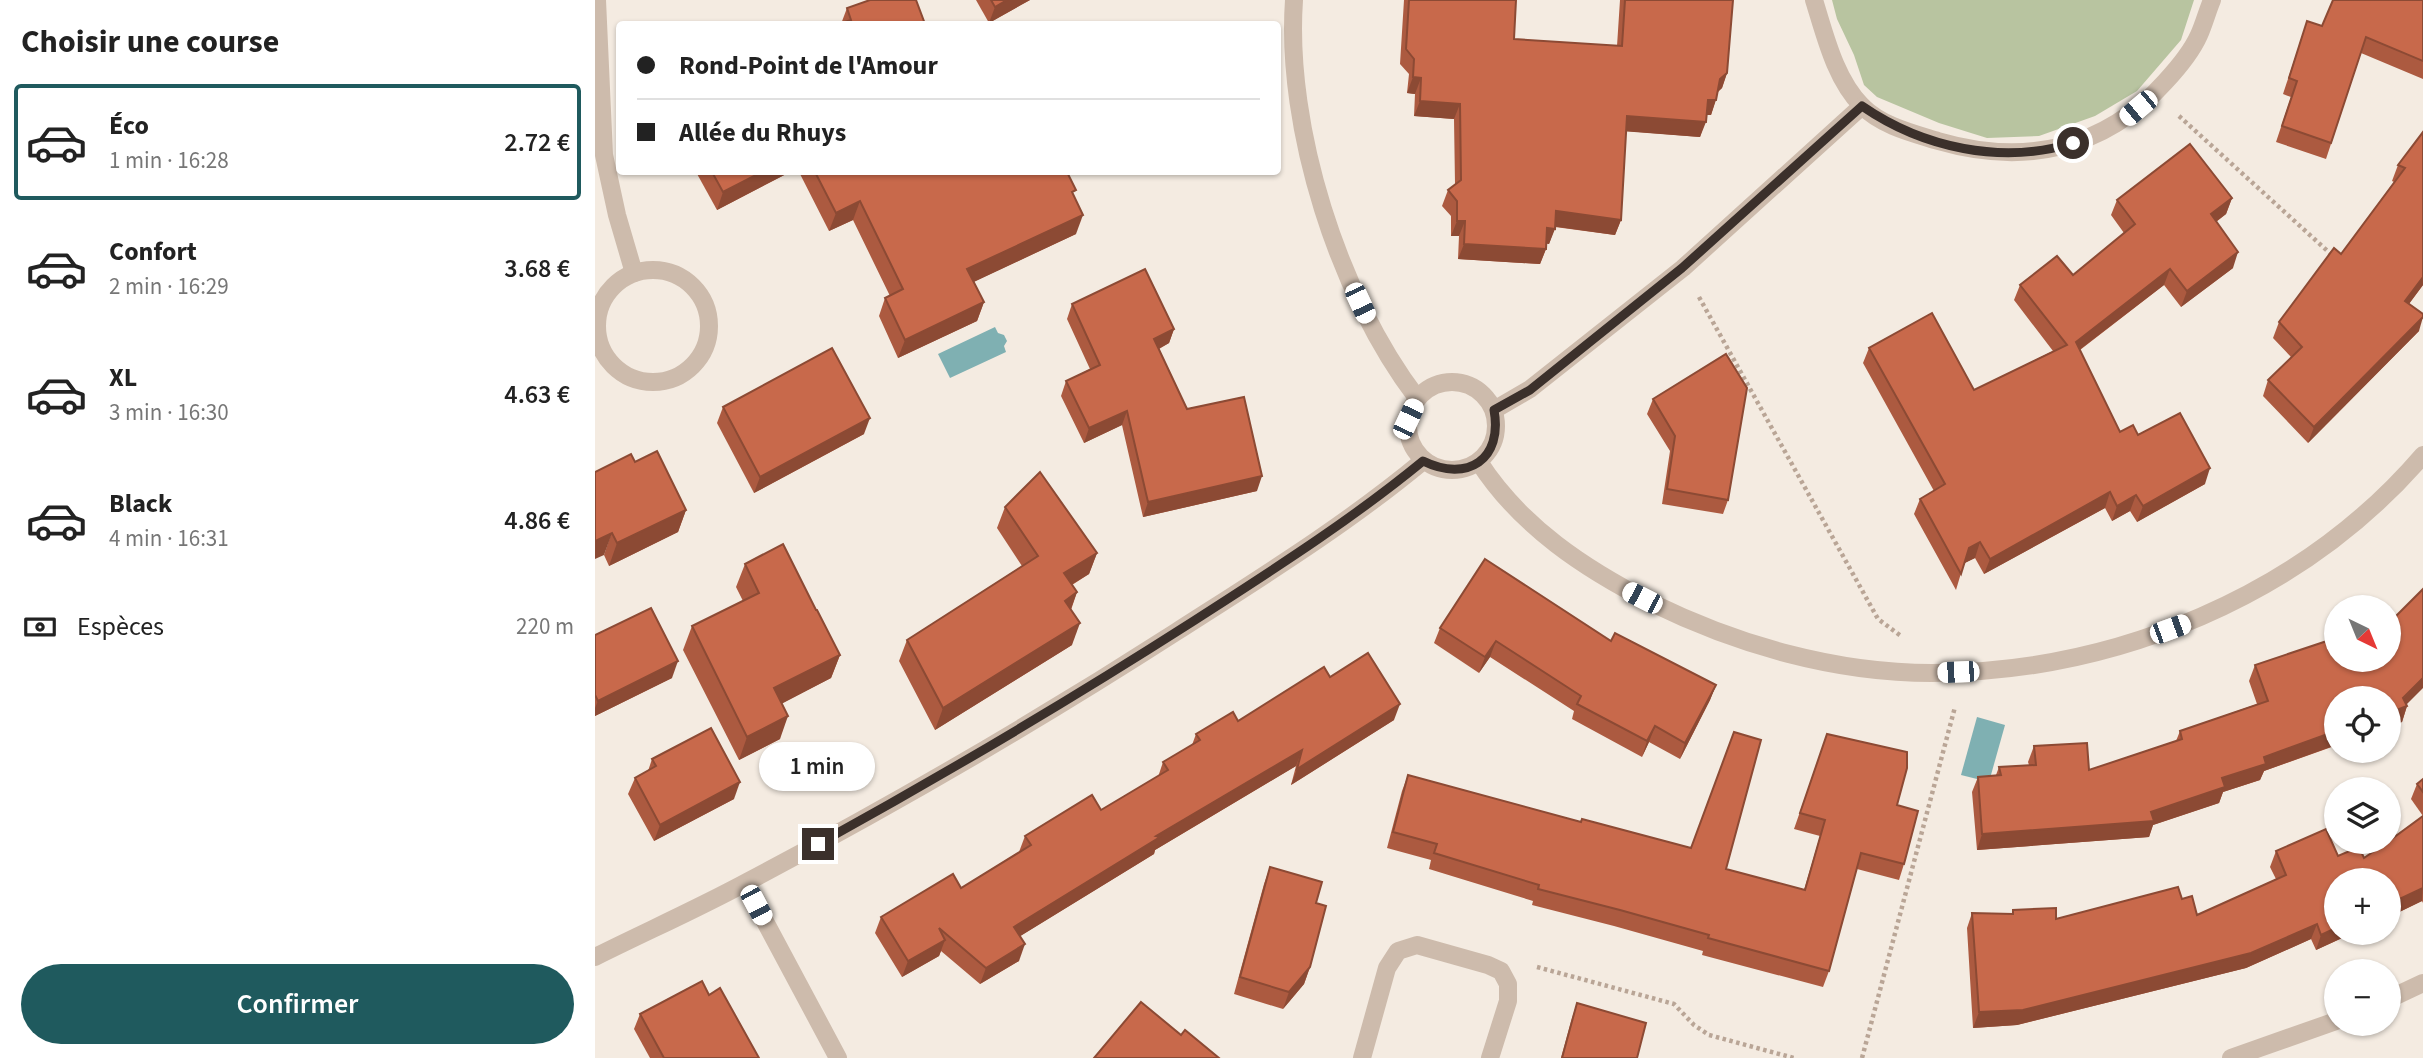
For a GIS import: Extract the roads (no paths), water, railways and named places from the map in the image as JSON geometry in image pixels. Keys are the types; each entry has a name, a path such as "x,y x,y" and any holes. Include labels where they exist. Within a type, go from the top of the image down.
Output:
{"street":[{"path":"597,0 604,155 617,215 634,273"},
{"path":"1294,0 1296,63 1303,126 1328,226 1372,328 1394,367 1417,398"},
{"path":"1814,0 1837,66 1862,106 1883,121 1905,131 1963,148 1996,153 2026,153 2058,148 2089,139 2121,122 2155,94 2180,66 2199,36 2211,0"},
{"path":"1494,410 1530,390 1682,268 1862,106"},
{"path":"653,269 672,273 689,283 702,298 708,316 707,336 701,354 689,369 671,379 652,382 633,379 616,368 603,353 597,335 597,316 604,298 617,282 634,273 653,269"},
{"path":"1459,382 1480,391 1494,410 1498,429 1492,447 1479,462 1461,470 1441,470 1423,461 1410,442 1408,419 1417,398 1436,384 1459,382"},
{"path":"1479,462 1505,499 1547,538 1618,586 1666,610 1716,632 1804,657 1852,666 1930,673 1985,671 2063,660 2105,651 2191,621 2245,596 2337,539 2405,476 2423,455"},
{"path":"595,957 745,884 915,791 1102,680 1279,566 1385,493 1423,461"},
{"path":"745,884 838,1058"},
{"path":"1362,1058 1387,968 1398,951 1417,945 1489,965 1501,971 1508,984 1508,1001 1490,1058"},
{"path":"2401,993 2423,983"},
{"path":"2231,1058 2324,1025"}],"water":[{"path":"995,327 1007,341 1004,346 1006,352 950,378 938,354"},
{"path":"1977,717 2005,725 1989,782 1961,775"}]}
